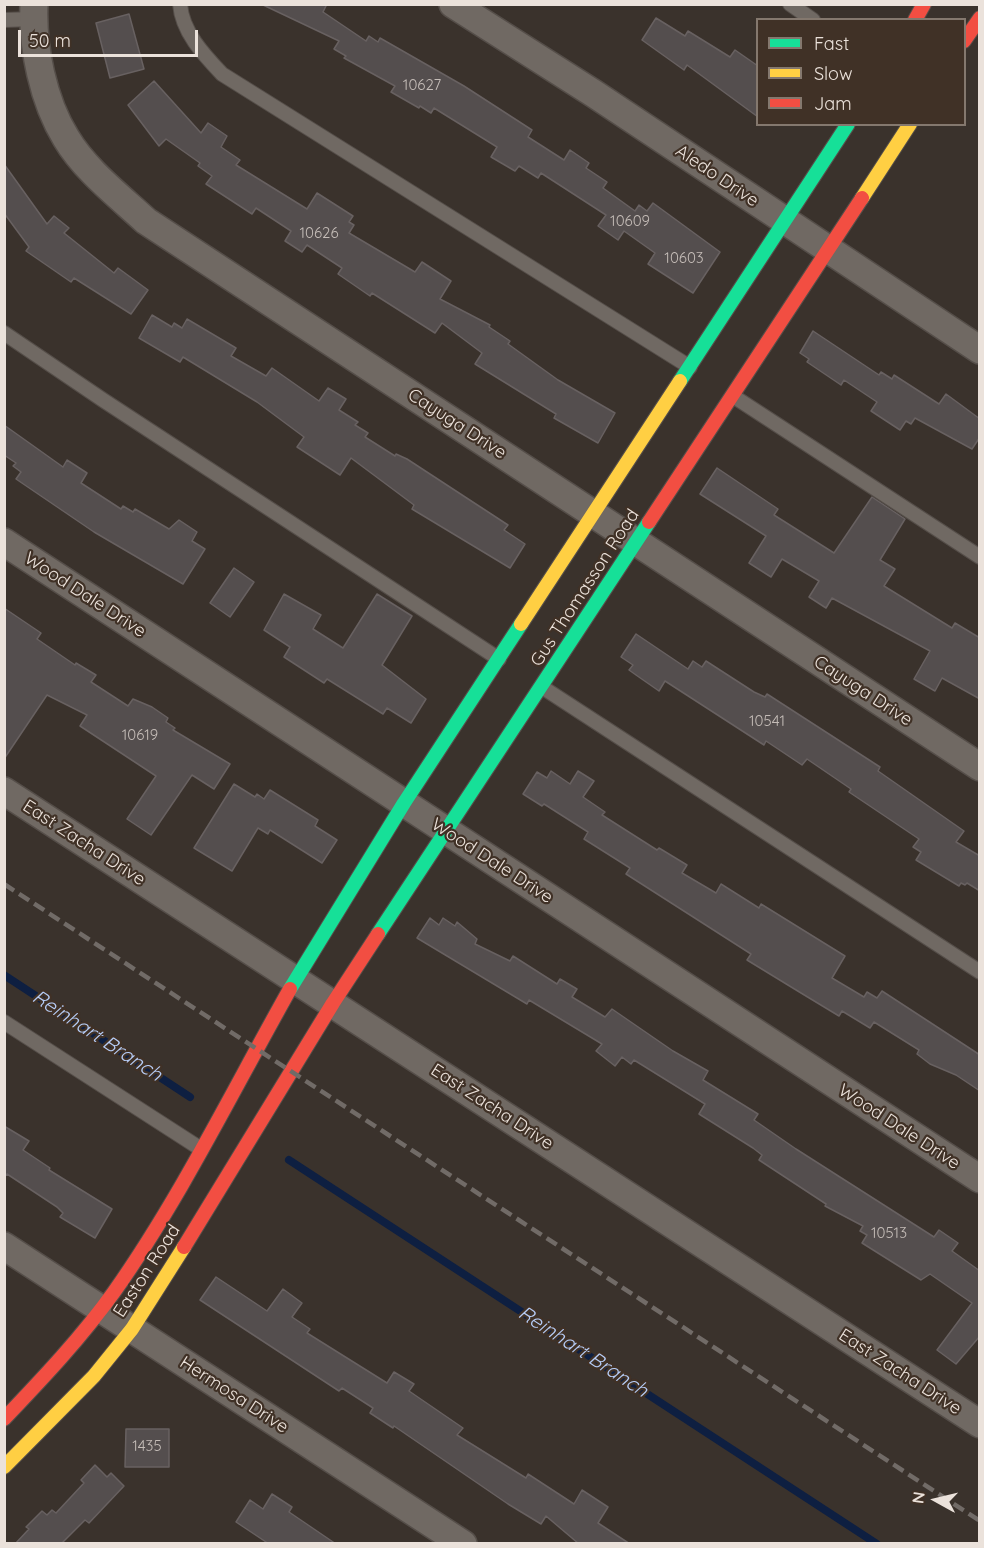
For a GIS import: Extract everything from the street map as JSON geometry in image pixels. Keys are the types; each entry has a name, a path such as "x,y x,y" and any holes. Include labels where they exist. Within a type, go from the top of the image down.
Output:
{"main road":[{"path":"916,18 924,4"},
{"path":"966,38 980,18"},
{"name":"Gus Thomasson Road","path":"257,1050 295,979 404,803 847,126"},
{"name":"Gus Thomasson Road","path":"292,1072 333,1003 909,126"},
{"name":"Easton Road","path":"4,1419 65,1355 101,1309 176,1194 257,1050"},
{"name":"Easton Road","path":"4,1467 94,1376 132,1329 233,1171 292,1072"}],"street":[{"name":"Aledo Drive","path":"453,4 593,93 980,350"},
{"name":"Cayuga Drive","path":"34,12 36,46 49,101 66,138 104,183 146,221 594,514 636,544 980,767"},
{"name":"Wood Dale Drive","path":"4,542 980,1179"},
{"name":"East Zacha Drive","path":"4,791 980,1424"},
{"name":"Hermosa Drive","path":"4,1246 463,1544"}],"lane":[{"path":"180,4 181,15 200,51 222,74 457,219 690,367"},
{"path":"790,4 810,18"},
{"path":"4,20 34,12"},
{"path":"4,333 113,407 499,659"},
{"path":"733,396 980,557"},
{"path":"542,687 980,972"},
{"path":"4,1022 201,1149"}],"building":[{"path":"261,4 327,4 323,12 366,41 369,36 378,42 380,38 464,86 532,130 528,137 564,160 570,150 589,163 586,168 607,182 603,188 635,211 639,205 647,211 653,203 720,252 693,293 648,264 655,253 624,231 618,240 598,226 606,215 541,173 538,178 519,166 515,171 491,157 497,147 434,108 431,113 391,92 395,86 344,58 346,56 334,49 339,41"},
{"path":"129,14 144,69 110,78 96,23"},
{"path":"656,18 685,36 688,31 730,57 735,50 756,65 756,116 687,65 684,70 642,40"},
{"path":"154,81 201,133 208,123 227,136 221,147 240,160 236,165 307,209 317,193 353,216 349,222 354,225 349,233 415,272 422,262 451,281 440,299 490,325 489,327 510,341 508,344 558,380 615,413 598,443 554,418 556,414 475,364 482,353 442,323 435,333 372,293 370,296 338,274 342,268 307,245 302,252 285,241 291,231 256,208 252,214 206,184 212,176 198,166 200,163 166,139 159,146 128,105"},
{"path":"4,164 47,224 54,216 69,228 64,233 114,273 118,268 148,290 131,314 74,278 71,282 26,251 29,247 4,213"},
{"path":"152,315 172,327 174,323 182,328 187,319 236,348 231,356 266,376 272,368 319,401 328,388 346,399 339,410 358,422 355,425 368,433 365,437 395,456 396,454 407,459 508,525 504,530 525,544 510,568 412,509 414,505 351,458 340,475 297,447 304,437 257,402 183,357 180,362 139,338"},
{"path":"813,331 879,375 881,372 892,379 894,375 939,404 946,394 980,419 980,437 972,449 915,418 911,424 906,421 900,430 871,411 877,402 844,380 841,385 807,362 809,359 800,353"},
{"path":"4,425 63,467 67,460 87,473 81,483 121,509 123,506 133,512 135,509 169,529 179,520 197,532 192,541 205,549 183,584 94,532 16,479 21,472 13,466 16,463 4,455"},
{"path":"717,468 778,509 774,515 834,553 872,497 905,519 880,560 895,569 884,586 952,628 955,623 980,638 980,699 942,678 935,691 914,679 930,651 832,598 826,608 809,597 819,581 782,559 771,577 749,563 766,536 700,494"},
{"path":"234,568 254,582 230,617 210,603"},
{"path":"284,594 321,615 313,629 343,648 377,594 412,616 382,665 426,699 411,723 387,708 383,714 327,679 324,683 284,657 290,647 264,630"},
{"path":"4,608 41,633 37,639 75,665 76,663 96,675 91,682 128,706 133,699 152,707 168,718 166,722 175,728 173,730 230,764 214,789 192,775 151,835 127,819 156,776 80,726 87,715 47,695 4,759"},
{"path":"636,634 688,669 693,661 702,667 706,661 754,692 765,697 767,694 880,767 878,771 964,831 956,842 980,856 980,891 967,883 965,885 961,883 959,886 916,860 921,852 913,847 919,839 849,792 851,789 807,759 802,765 766,741 764,745 665,681 659,691 629,670 633,665 621,657"},
{"path":"551,771 570,784 578,771 594,781 583,797 605,812 602,815 657,850 659,848 687,865 682,873 716,893 721,884 759,908 761,904 845,956 832,978 864,997 867,992 877,998 882,991 980,1055 980,1091 956,1075 930,1064 917,1054 919,1050 874,1022 870,1028 842,1011 839,1016 747,960 751,954 626,874 630,868 584,839 588,832 544,804 542,806 523,794 537,772 547,778"},
{"path":"234,784 255,797 257,794 264,799 270,790 318,820 315,826 337,840 322,863 270,830 268,834 258,828 232,871 194,848"},
{"path":"430,918 439,925 443,918 455,926 457,922 477,939 475,944 510,961 513,956 557,984 560,979 577,989 572,997 605,1017 612,1009 673,1051 708,1071 703,1080 758,1114 754,1120 796,1149 934,1237 939,1230 958,1243 952,1251 980,1271 980,1336 956,1364 937,1350 972,1303 930,1274 921,1280 862,1243 867,1235 860,1231 863,1226 825,1206 826,1204 759,1160 762,1155 753,1148 699,1114 705,1104 634,1060 631,1064 622,1057 615,1066 596,1051 602,1044 529,1000 527,1004 417,938"},
{"path":"4,1126 29,1141 23,1150 50,1168 49,1170 112,1209 95,1238 60,1217 63,1213 57,1207 7,1174 4,1177"},
{"path":"216,1277 267,1311 283,1289 302,1303 292,1317 310,1329 307,1333 387,1383 394,1372 414,1384 409,1391 463,1428 457,1435 526,1478 528,1474 574,1504 582,1490 608,1507 598,1523 630,1544 579,1544 546,1516 541,1524 508,1504 394,1426 393,1428 370,1413 373,1408 342,1388 339,1391 200,1300"},
{"path":"126,1429 169,1429 169,1467 125,1467"},
{"path":"95,1465 107,1477 111,1473 124,1486 89,1523 85,1520 61,1544 15,1544 29,1529 26,1527 42,1511 47,1515 52,1510 56,1513 84,1483 81,1480"},
{"path":"272,1494 292,1507 289,1512 336,1544 269,1544 236,1522 250,1500 263,1509"}],"waterway":[{"name":"Reinhart Branch","path":"4,975 190,1097"},
{"name":"Reinhart Branch","path":"289,1160 877,1544"}],"railway":[{"path":"4,884 980,1521"}],"traffic: fast":[{"path":"680,381 847,126"},
{"path":"378,934 649,522"},
{"path":"290,989 404,803 521,624"}],"traffic: slow":[{"path":"862,198 909,126"},
{"path":"521,624 680,381"},
{"path":"4,1467 94,1376 132,1329 184,1247"}],"traffic: jam":[{"path":"916,18 924,4"},
{"path":"966,38 980,18"},
{"path":"649,522 862,198"},
{"path":"184,1247 333,1003 378,934"},
{"path":"4,1419 88,1325 138,1256 206,1143 290,989"}]}
